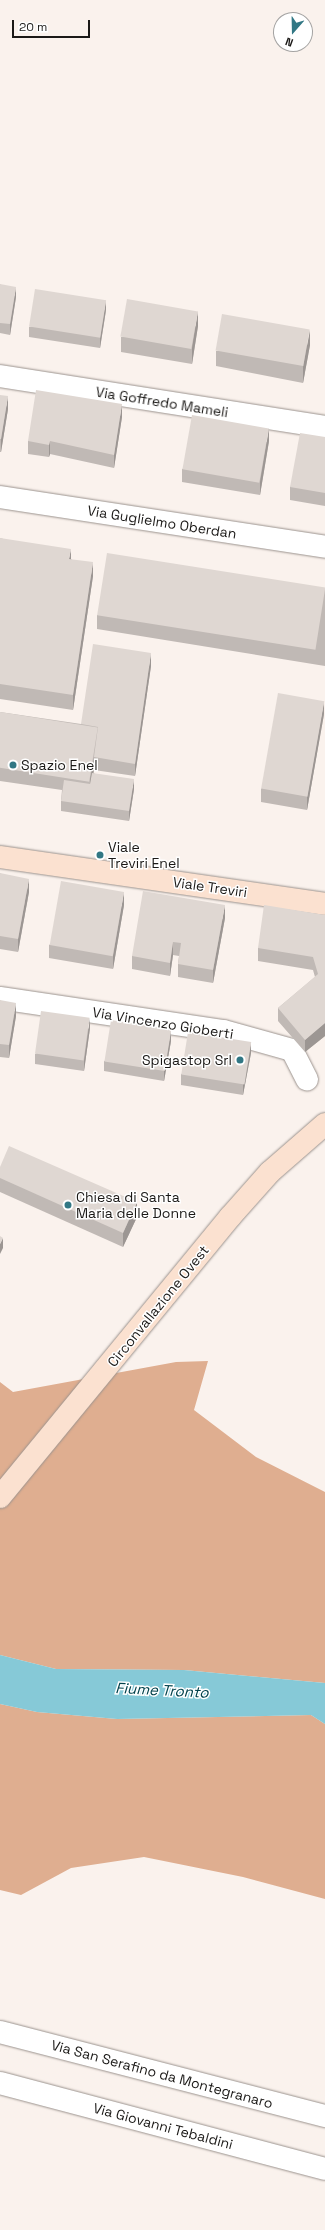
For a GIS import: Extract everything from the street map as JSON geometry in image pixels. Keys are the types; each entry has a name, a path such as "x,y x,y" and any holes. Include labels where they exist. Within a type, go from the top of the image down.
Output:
{"main road":[{"name":"Viale Treviri","path":"0,857 325,904"},
{"name":"Circonvallazione Ovest","path":"0,1497 132,1339 230,1217 270,1172 325,1124"}],"street":[{"name":"Via Goffredo Mameli","path":"0,376 325,428"},
{"name":"Via Guglielmo Oberdan","path":"0,497 325,547"},
{"name":"Via Vincenzo Gioberti","path":"0,998 224,1031 292,1050 307,1079"},
{"name":"Via San Serafino da Montegranaro","path":"0,2032 325,2116"},
{"name":"Via Giovanni Tebaldini","path":"0,2083 325,2169"}],"shaded area":[{"path":"208,1361 194,1410 256,1457 325,1492 325,1683 184,1670 56,1669 0,1655 0,1382 13,1392 176,1362"},
{"path":"0,1704 37,1712 117,1719 311,1715 325,1724 325,1899 243,1877 144,1857 71,1868 21,1895 0,1890"}],"water":[{"name":"Fiume Tronto","path":"0,1655 56,1669 184,1670 325,1683 325,1724 311,1715 117,1719 37,1712 0,1704"}],"building":[{"path":"0,284 16,287 10,324 0,323"},
{"path":"35,289 106,300 100,338 29,327"},
{"path":"127,299 198,312 191,349 120,336"},
{"path":"222,314 310,329 303,366 216,350"},
{"path":"36,390 122,404 114,455 50,441 49,445 28,441"},
{"path":"0,395 8,396 1,439 0,439"},
{"path":"192,415 269,429 259,483 182,469"},
{"path":"300,433 325,437 325,493 290,487"},
{"path":"0,538 71,549 69,559 93,562 73,695 0,684"},
{"path":"107,553 325,588 315,650 97,615"},
{"path":"93,644 151,653 135,764 94,757 98,727 81,724"},
{"path":"278,693 324,701 307,797 261,789"},
{"path":"0,712 98,727 89,782 0,768"},
{"path":"92,773 134,779 129,811 61,801 64,780 90,784"},
{"path":"0,873 29,879 18,939 0,936"},
{"path":"61,881 124,892 113,956 50,945"},
{"path":"143,891 225,905 213,970 178,964 181,943 173,942 170,963 132,956"},
{"path":"264,905 325,915 325,1023 305,1040 278,1008 318,974 313,957 258,948"},
{"path":"0,1000 16,1003 9,1045 0,1044"},
{"path":"41,1011 90,1018 84,1060 35,1054"},
{"path":"111,1020 171,1030 165,1071 104,1061"},
{"path":"188,1032 251,1042 244,1084 181,1074"},
{"path":"9,1146 137,1202 123,1233 0,1178 0,1167"},
{"path":"0,1236 3,1238 0,1244"}],"place":[{"name":"Spazio Enel","path":"13,765"},
{"name":"Viale Treviri Enel","path":"100,855"},
{"name":"Spigastop Srl","path":"240,1060"},
{"name":"Chiesa di Santa Maria delle Donne","path":"68,1205"}]}
